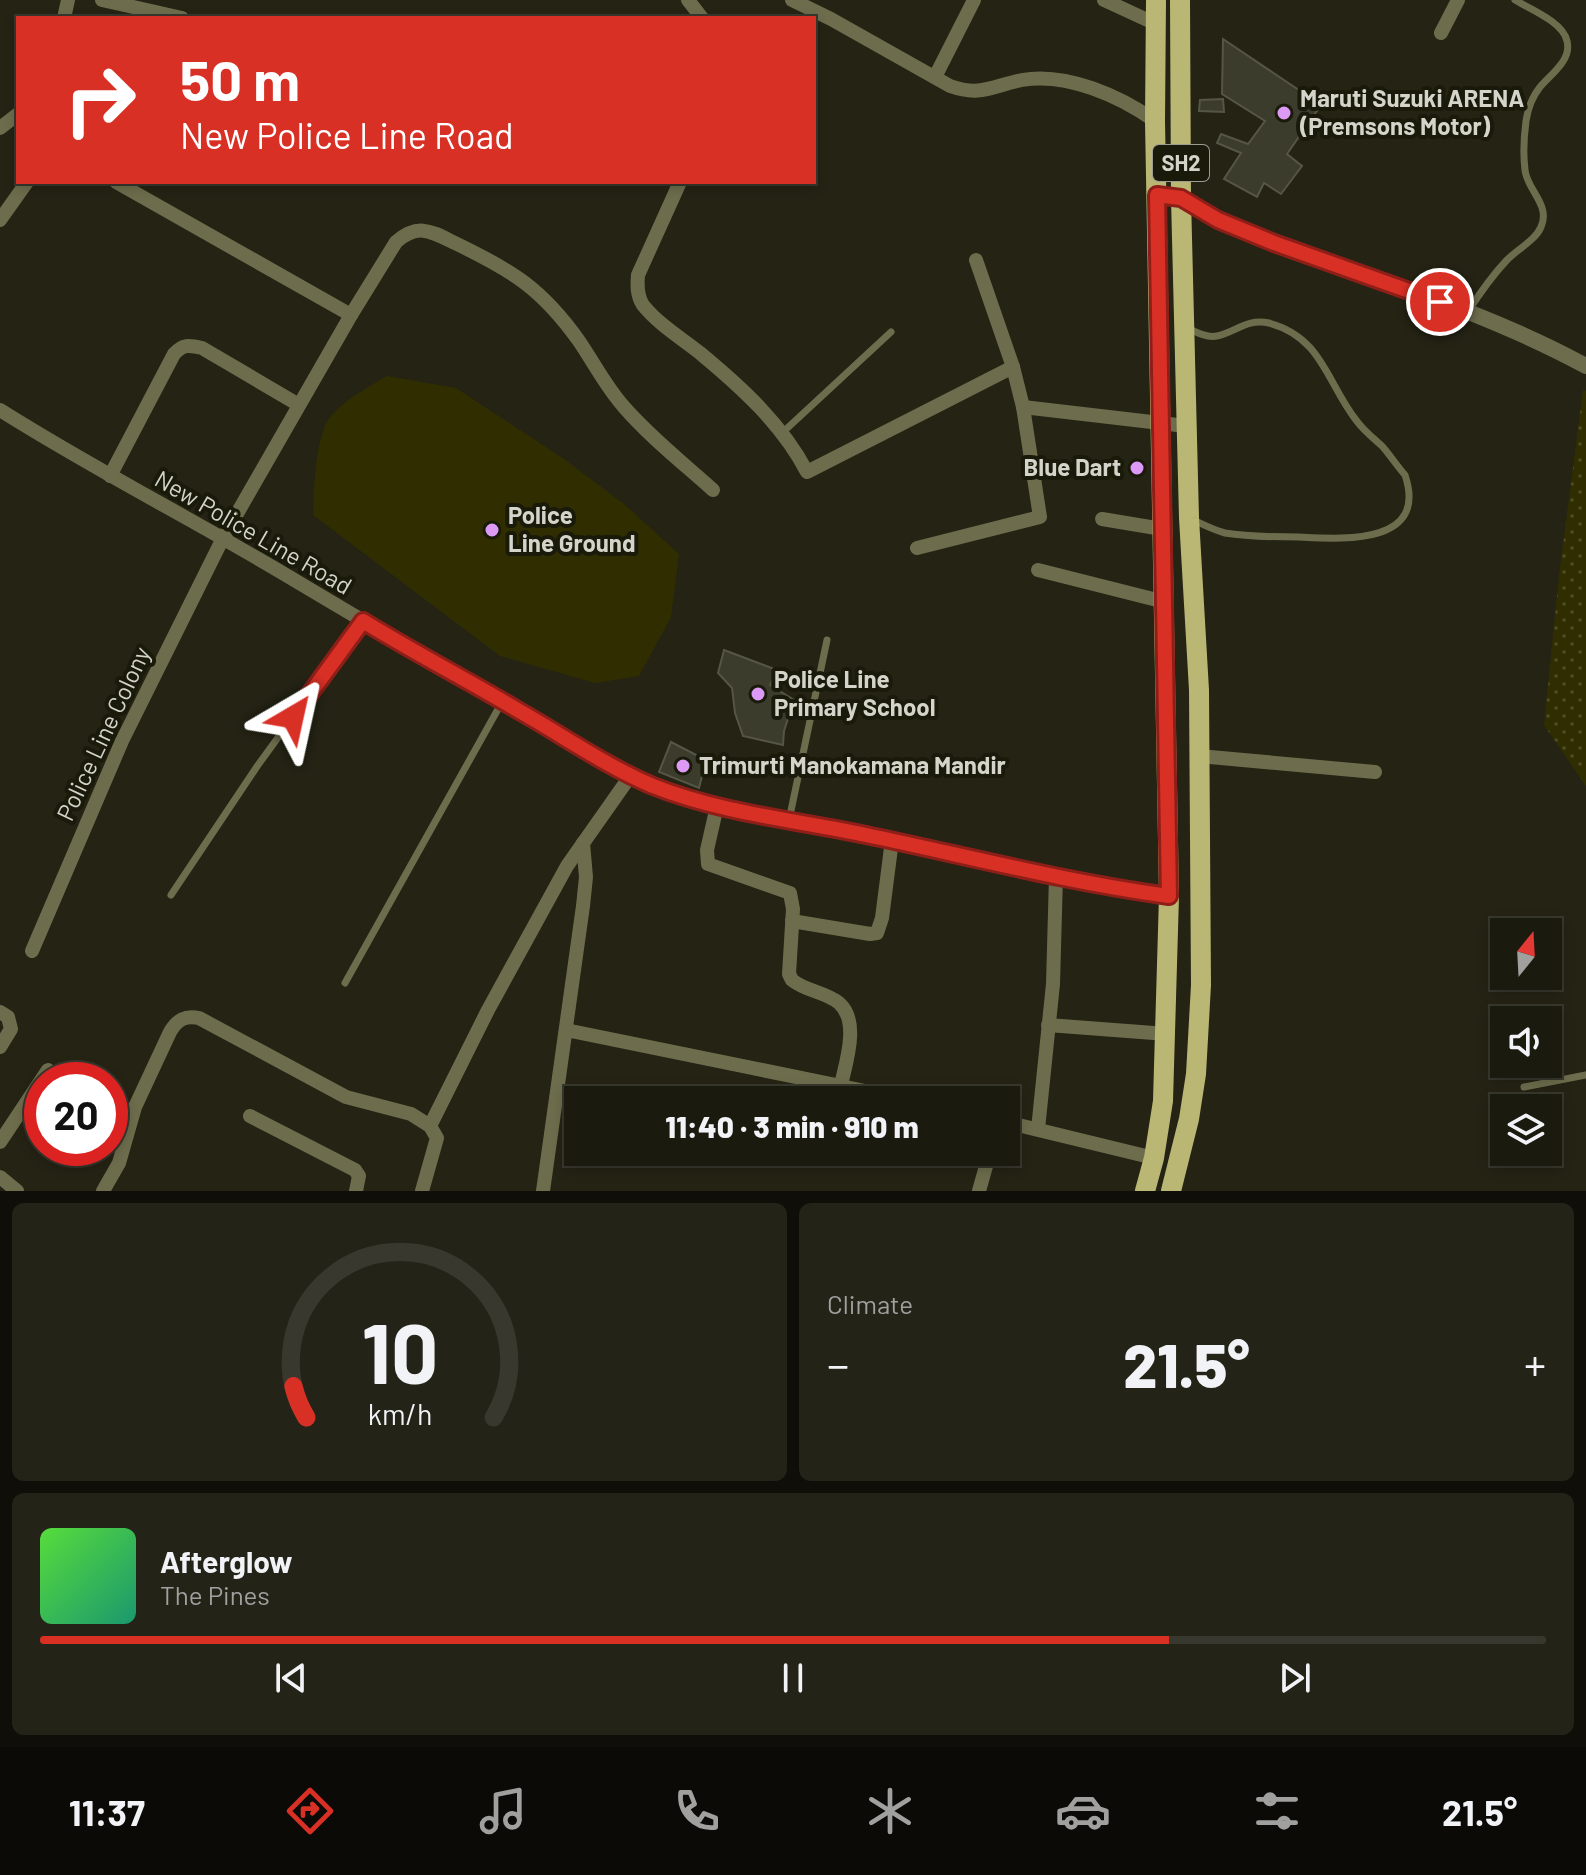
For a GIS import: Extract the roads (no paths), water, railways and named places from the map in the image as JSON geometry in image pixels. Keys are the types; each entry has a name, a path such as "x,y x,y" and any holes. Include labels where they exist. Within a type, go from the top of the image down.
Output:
{"main road":[{"name":"SH2","path":"1145,1191 1163,1101 1169,896 1155,121 1156,0"},
{"name":"SH2","path":"1171,1191 1189,1119 1199,1030 1199,690 1186,426 1180,0"}],"street":[{"path":"102,0 173,16"},
{"path":"688,0 700,16"},
{"path":"792,0 950,86 976,93 1030,79 1062,81 1133,105 1155,121"},
{"path":"935,77 974,0"},
{"path":"1104,0 1156,24"},
{"path":"1441,33 1458,0"},
{"path":"0,128 16,116"},
{"path":"0,220 26,184"},
{"path":"120,184 351,315"},
{"path":"679,184 638,275 637,289 641,302 655,318 727,376 766,413 795,449 807,472 1013,367"},
{"path":"1157,195 1181,198 1218,220 1467,312 1552,347 1586,366"},
{"name":"Police Line Colony","path":"32,951 122,741 223,538 351,315 396,242 405,234 418,229 434,233 496,262 523,279 541,295 581,344 624,407 713,490"},
{"path":"917,548 1040,517 1023,407 1013,367 976,260"},
{"path":"110,476 181,346 202,348 299,405"},
{"path":"1023,407 1186,426"},
{"name":"New Police Line Road","path":"0,410 596,759 654,786 717,806 1056,876 1169,896"},
{"path":"1102,519 1162,529"},
{"path":"1038,570 1165,602"},
{"path":"1199,756 1375,772"},
{"path":"430,1126 488,1010 567,866 631,775"},
{"path":"717,806 707,850 708,864 790,893 793,901 789,974 792,980 840,1003 846,1013 850,1032 841,1085"},
{"path":"792,921 877,933 882,918 892,840"},
{"path":"543,1191 586,877 583,843"},
{"path":"1038,1129 1053,984 1056,876"},
{"path":"0,1012 8,1017 11,1029 0,1047"},
{"path":"103,1191 119,1163 135,1107 170,1032 175,1023 189,1017 199,1018 346,1097 411,1114 430,1126 437,1138 436,1147 422,1191"},
{"path":"1048,1025 1167,1034"},
{"path":"566,1030 846,1086"},
{"path":"0,1142 24,1106"},
{"path":"250,1116 355,1170 359,1176 356,1191"},
{"path":"1020,1125 1154,1158"},
{"path":"979,1191 986,1166"},
{"path":"0,1177 17,1191"}],"lane":[{"path":"1467,312 1500,268 1537,234 1543,224 1541,203 1528,184 1525,172 1526,120 1539,88 1562,63 1568,43 1565,34 1554,24 1515,0"},
{"path":"1184,327 1206,336 1216,336 1241,324 1269,323 1308,345 1321,359 1343,404 1405,475 1409,489 1409,503 1402,517 1390,529 1376,536 1355,539 1250,536 1221,532 1189,518"},
{"path":"782,433 891,332"},
{"path":"171,895 258,765 363,621"},
{"path":"789,820 827,640"},
{"path":"345,983 502,702"},
{"path":"1524,1087 1586,1075"}],"place":[{"name":"Maruti Suzuki ARENA (Premsons Motor)","path":"1284,113"},
{"name":"Blue Dart","path":"1137,468"},
{"name":"Police Line Ground","path":"492,530"},
{"name":"Police Line Primary School","path":"758,694"},
{"name":"Trimurti Manokamana Mandir","path":"683,766"}]}
